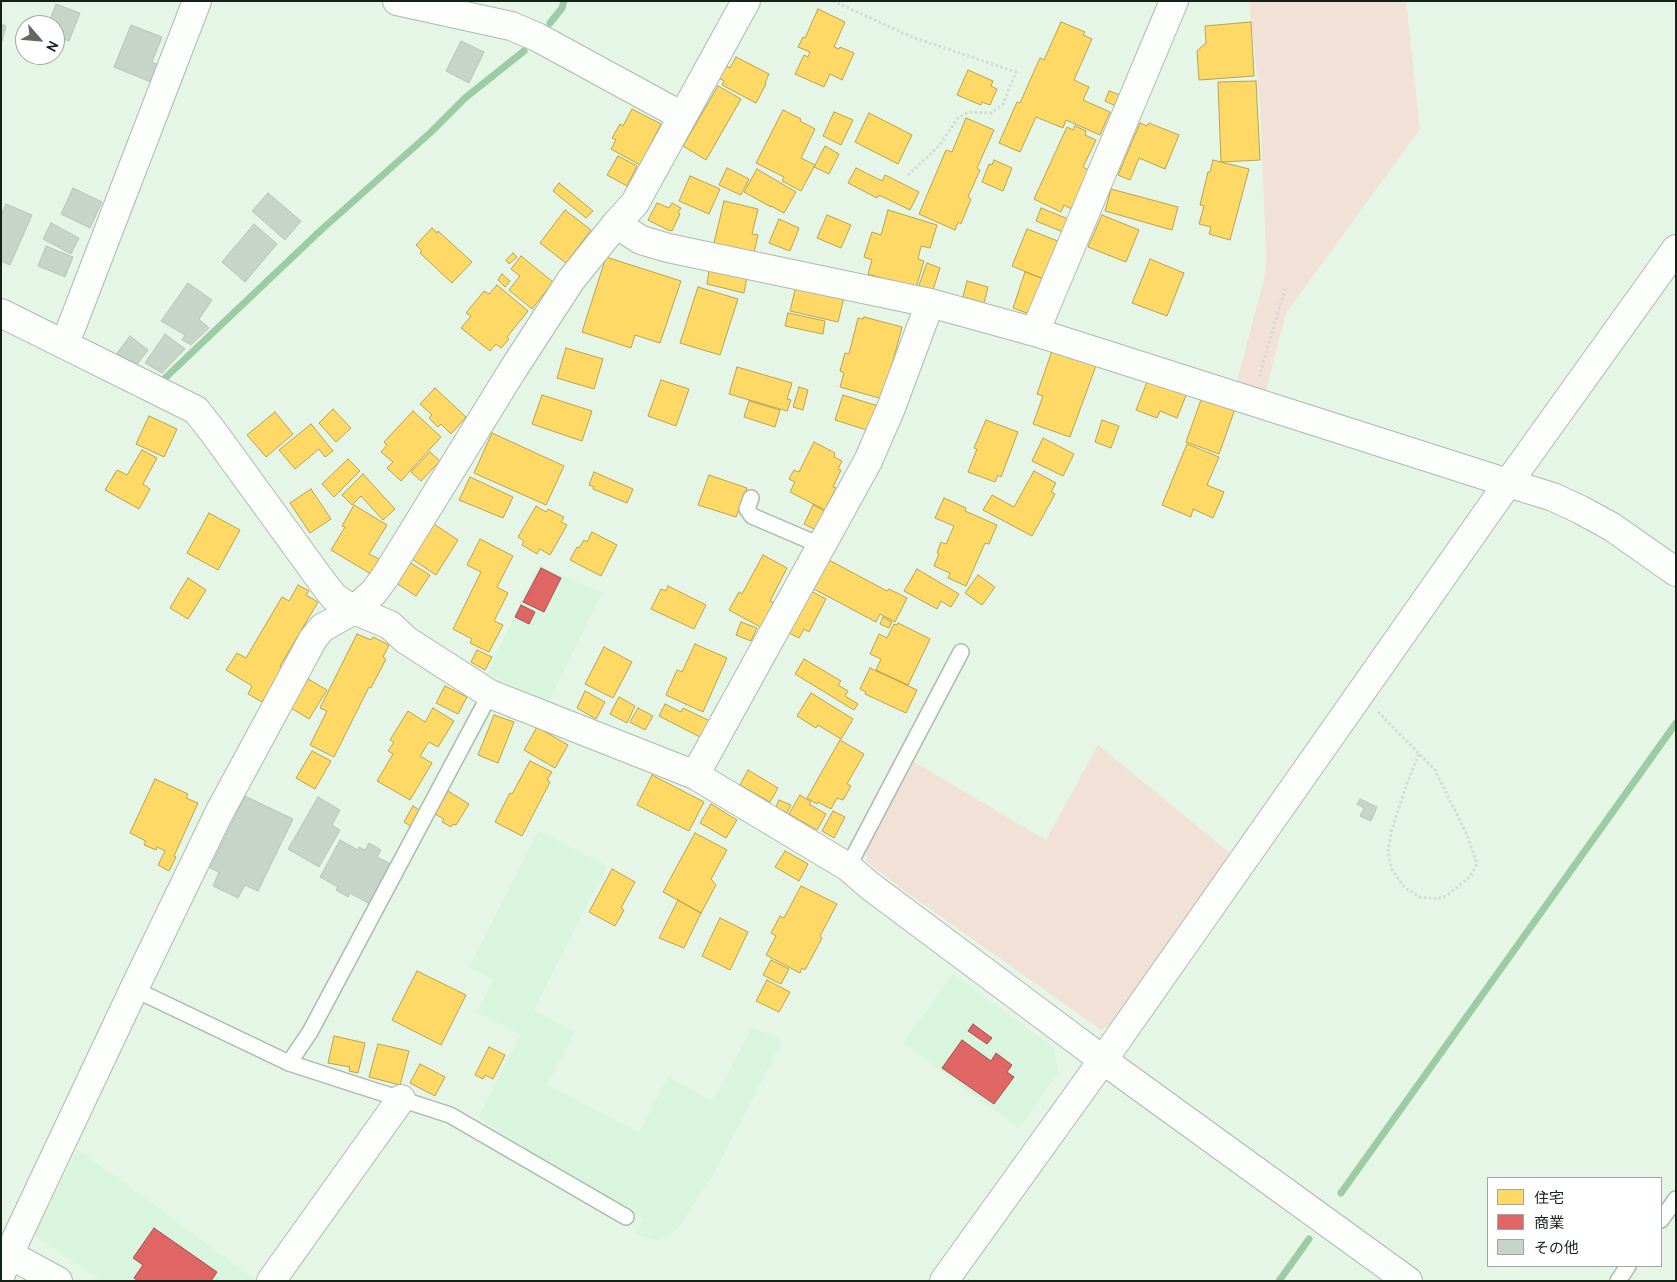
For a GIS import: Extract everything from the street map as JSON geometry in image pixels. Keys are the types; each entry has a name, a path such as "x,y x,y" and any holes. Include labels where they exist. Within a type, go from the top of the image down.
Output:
{"street":[{"path":"63,344 71,328 197,1"},
{"path":"397,1 511,26 537,37 682,116"},
{"path":"58,1281 4,1260 219,813 313,639 322,628 354,610 374,592 571,280 635,203 746,1"},
{"path":"1035,332 1174,1"},
{"path":"616,224 641,240 668,248 930,303 1035,332 1508,483 1553,498 1581,510 1612,527 1676,572"},
{"path":"944,1281 1103,1060 1508,483 1676,249"},
{"path":"695,776 868,461 891,408 930,303"},
{"path":"1,313 196,410 334,597 354,610 390,625 406,640 490,694 695,776 848,867 870,886 1103,1060 1408,1281"},
{"path":"271,1281 400,1099"}],"lane":[{"path":"751,498 747,509 752,516 822,546"},
{"path":"848,867 961,652"},
{"path":"289,1063 310,1032 490,694"},
{"path":"134,989 289,1063 450,1115 626,1217"},
{"path":"1662,1219 1676,1199"},
{"path":"1618,1281 1627,1267"}],"path":[{"path":"833,1 912,37 1016,72 1003,104 991,113 968,112 958,118 940,146 908,175"},
{"path":"1252,402 1285,289"},
{"path":"1357,697 1376,710 1435,770 1467,835 1477,864 1470,878 1446,896 1437,899 1420,897 1405,888 1392,870 1388,853 1391,832 1419,754"}],"shaded area":[{"path":"1249,1 1406,1 1420,129 1286,313 1265,395 1236,385 1265,275 1266,255 1260,104"},
{"path":"539,565 602,593 549,702 487,674"},
{"path":"1098,745 1231,854 1108,1026 1101,1030 902,889 867,862 866,850 867,844 914,762 1046,840"},
{"path":"538,831 607,866 534,1010 575,1032 547,1085 639,1132 668,1077 713,1101 752,1027 782,1041 713,1175 677,1230 659,1241 635,1234 643,1218 528,1150 478,1117 521,1034 477,1012 494,980 469,967"},
{"path":"953,974 1054,1048 1058,1073 1019,1128 903,1043"},
{"path":"78,1149 256,1280 103,1281 34,1235"}],"building: 住宅":[{"path":"818,9 845,22 834,47 839,49 840,47 854,53 842,80 830,74 824,87 795,74 804,55 808,57 810,52 798,47 803,37 805,38"},
{"path":"1061,22 1085,32 1083,35 1092,39 1074,80 1089,87 1083,100 1110,112 1100,135 1066,120 1063,128 1036,117 1020,152 999,143 1017,102 1020,103 1040,58 1044,60"},
{"path":"1251,22 1254,76 1199,80 1197,51 1206,43 1205,26"},
{"path":"736,57 769,74 756,103 722,85 724,81 719,78 726,66 730,68"},
{"path":"968,70 993,81 991,86 997,89 990,105 982,102 981,105 957,95"},
{"path":"1256,81 1260,160 1221,162 1218,82"},
{"path":"718,86 741,99 706,160 683,146"},
{"path":"1109,91 1123,96 1118,107 1105,101"},
{"path":"632,109 661,124 640,165 611,149 616,140 612,138 620,124 623,126"},
{"path":"783,110 815,129 801,158 815,165 801,191 782,181 784,177 756,163"},
{"path":"834,112 853,120 841,145 823,136"},
{"path":"869,113 912,135 898,164 855,142"},
{"path":"966,118 994,130 977,168 980,170 968,197 971,199 961,224 958,222 955,230 919,214 946,150 952,152"},
{"path":"1140,123 1147,126 1149,123 1179,135 1165,169 1139,158 1130,180 1118,175"},
{"path":"1075,126 1086,131 1085,135 1096,140 1083,167 1090,171 1073,210 1064,205 1061,212 1034,199 1067,127 1073,130"},
{"path":"825,146 839,154 829,174 814,167"},
{"path":"618,156 637,166 627,186 607,175"},
{"path":"994,160 1012,168 1003,191 982,182 989,164 992,165"},
{"path":"1213,160 1249,169 1230,240 1209,234 1211,227 1199,224 1204,206 1200,205"},
{"path":"727,168 749,179 741,195 719,185"},
{"path":"856,168 882,181 885,175 919,192 910,210 879,195 877,198 848,183"},
{"path":"757,169 796,192 784,213 744,192"},
{"path":"690,176 720,189 709,214 679,201"},
{"path":"559,183 593,211 586,218 553,191"},
{"path":"1111,189 1178,207 1172,230 1105,211"},
{"path":"724,201 758,209 752,234 758,235 753,257 713,247"},
{"path":"657,203 669,208 672,203 681,208 672,231 648,220"},
{"path":"1041,208 1068,219 1063,232 1036,221"},
{"path":"565,210 591,230 566,263 540,243"},
{"path":"888,210 937,225 930,248 921,246 918,259 924,261 916,288 868,274 872,260 864,257 872,232 881,235"},
{"path":"827,215 851,225 841,248 817,238"},
{"path":"1102,215 1139,230 1126,262 1088,247"},
{"path":"779,219 799,228 790,251 769,243"},
{"path":"432,228 437,233 438,231 472,262 452,283 420,253 422,251 416,245"},
{"path":"1027,229 1063,243 1048,281 1012,266"},
{"path":"513,253 517,257 509,264 506,260"},
{"path":"521,256 553,282 532,309 509,290 520,276 511,269"},
{"path":"606,257 681,281 660,343 635,335 631,348 582,332"},
{"path":"1150,259 1184,273 1167,316 1132,303"},
{"path":"927,263 940,268 932,293 918,288"},
{"path":"709,271 747,277 744,293 707,284"},
{"path":"1025,272 1044,279 1032,315 1013,308"},
{"path":"502,274 510,281 505,287 498,280"},
{"path":"967,281 988,287 984,303 963,297"},
{"path":"497,285 528,311 507,337 509,339 501,348 496,344 490,351 461,328 471,316 466,313 484,291 489,294"},
{"path":"796,286 844,297 838,322 790,311"},
{"path":"698,287 738,299 720,355 680,343"},
{"path":"788,313 825,321 823,334 785,326"},
{"path":"864,317 902,327 883,399 840,387 844,373 840,371 845,353 849,354 858,318 863,319"},
{"path":"566,348 603,359 594,389 557,378"},
{"path":"1053,348 1097,363 1070,437 1033,424 1043,396 1037,394"},
{"path":"737,367 792,383 787,399 791,400 787,411 729,394"},
{"path":"1149,377 1187,393 1177,418 1160,411 1157,418 1136,410"},
{"path":"661,380 689,389 676,426 648,416"},
{"path":"799,387 808,390 803,410 793,407"},
{"path":"435,388 466,417 451,434 441,424 438,427 429,418 432,415 420,404"},
{"path":"542,395 592,411 582,441 532,424"},
{"path":"843,395 878,406 870,431 835,420"},
{"path":"1202,397 1235,409 1219,454 1186,442"},
{"path":"749,401 780,410 775,427 744,417"},
{"path":"333,409 351,428 336,442 319,423"},
{"path":"413,411 441,437 401,481 387,468 393,462 381,452 387,445 384,442"},
{"path":"275,412 293,434 266,457 247,435"},
{"path":"149,416 177,429 164,457 136,444"},
{"path":"986,420 1018,432 1001,477 998,475 995,482 968,472 977,449 974,448"},
{"path":"1102,420 1119,426 1111,448 1095,442"},
{"path":"311,424 333,451 325,457 319,449 295,469 279,450"},
{"path":"492,433 564,466 546,505 474,473"},
{"path":"1043,438 1074,454 1063,476 1032,461"},
{"path":"814,442 835,453 834,457 842,461 838,469 841,470 833,487 836,488 825,510 790,492 795,482 789,479 794,470 799,472"},
{"path":"1187,444 1219,457 1207,485 1224,492 1213,518 1193,509 1191,517 1162,505"},
{"path":"142,450 157,458 143,484 150,489 139,509 105,490 117,470 127,475"},
{"path":"430,452 440,461 421,481 411,472"},
{"path":"348,459 360,471 334,497 322,484"},
{"path":"1034,471 1056,483 1051,492 1055,494 1032,536 983,510 992,495 1014,507"},
{"path":"594,472 633,489 627,503 593,489 594,487 589,485"},
{"path":"363,474 395,509 383,520 361,496 352,505 342,495"},
{"path":"709,475 747,488 736,517 698,505"},
{"path":"470,477 513,497 503,518 459,500"},
{"path":"311,489 331,519 310,533 290,503"},
{"path":"944,498 966,508 965,511 997,525 989,544 985,543 966,586 948,578 950,573 934,566 941,542 946,544 954,526 935,518"},
{"path":"354,505 387,525 369,554 379,559 371,574 331,550 345,527 342,526"},
{"path":"813,505 825,511 816,530 804,524"},
{"path":"536,506 546,512 548,509 564,517 561,522 567,525 550,555 540,549 537,554 522,545 524,541 518,537"},
{"path":"209,513 240,530 218,570 187,553"},
{"path":"434,524 458,540 436,575 412,559"},
{"path":"592,532 617,545 601,576 570,560 577,547 579,548 584,540 587,542"},
{"path":"480,539 513,556 497,587 508,593 494,621 503,625 489,652 470,643 472,639 453,629 481,572 467,565"},
{"path":"763,555 787,568 770,601 777,604 764,629 729,610 739,592 742,594"},
{"path":"827,559 887,591 889,589 907,598 895,622 880,614 876,622 812,588"},
{"path":"409,562 430,575 416,596 396,583"},
{"path":"917,569 959,594 951,607 941,601 937,609 904,591"},
{"path":"978,575 995,587 982,605 965,593"},
{"path":"188,578 206,590 188,619 170,608"},
{"path":"298,585 309,591 306,595 318,602 280,666 283,668 262,702 248,694 252,686 226,670 237,653 246,658 282,597 289,601"},
{"path":"668,586 706,605 694,629 651,609 661,589 666,591"},
{"path":"811,591 826,599 809,632 804,629 799,638 789,633"},
{"path":"883,617 892,622 889,628 880,624"},
{"path":"741,622 757,628 751,641 736,635"},
{"path":"898,623 930,639 908,685 876,670 881,659 870,654 879,634 887,638 894,624 897,625"},
{"path":"357,634 371,640 373,637 389,645 383,657 386,659 371,688 369,687 334,757 310,745 327,711 320,708"},
{"path":"695,644 727,658 703,712 666,695 677,670 682,672"},
{"path":"604,647 632,662 613,698 585,684"},
{"path":"477,650 492,657 485,670 471,662"},
{"path":"804,659 841,681 838,685 848,691 845,696 858,704 854,710 795,674"},
{"path":"870,668 917,690 906,713 865,694 866,692 860,689"},
{"path":"308,679 327,690 309,719 291,708"},
{"path":"445,686 467,697 458,714 436,703"},
{"path":"585,691 605,702 596,719 577,708"},
{"path":"811,693 853,719 841,739 818,725 816,728 797,716"},
{"path":"619,697 635,706 627,723 610,714"},
{"path":"665,704 681,712 683,708 712,722 704,739 659,716"},
{"path":"433,708 454,721 438,747 429,742 420,756 432,763 410,800 377,781 393,754 388,751 394,742 390,740 408,711 425,722"},
{"path":"638,708 653,716 645,730 630,722"},
{"path":"494,715 514,722 498,763 478,755"},
{"path":"537,727 568,745 555,768 524,750"},
{"path":"840,740 864,754 847,784 851,786 843,800 837,798 831,809 807,798"},
{"path":"312,751 331,761 315,789 296,778"},
{"path":"530,761 552,772 547,780 550,782 522,836 495,822"},
{"path":"748,770 778,788 770,802 740,785"},
{"path":"652,775 704,802 689,831 637,805"},
{"path":"155,779 188,794 186,798 198,803 169,871 158,865 165,851 157,847 156,850 144,845 146,841 130,833"},
{"path":"448,791 469,804 456,825 453,824 451,827 442,822 444,819 435,814"},
{"path":"800,795 811,802 809,804 826,814 817,830 789,814"},
{"path":"779,800 791,805 787,813 776,807"},
{"path":"711,804 737,820 726,838 700,823"},
{"path":"413,806 421,811 412,827 404,822"},
{"path":"833,811 845,817 834,838 822,831"},
{"path":"695,833 727,850 711,879 716,885 701,913 663,892"},
{"path":"785,851 808,864 799,881 775,867"},
{"path":"612,869 635,882 621,908 624,910 615,926 589,912"},
{"path":"801,886 837,904 805,970 802,968 800,973 766,955 776,936 771,933 780,916 784,918"},
{"path":"678,900 701,913 684,948 659,938"},
{"path":"720,918 748,932 730,970 702,956"},
{"path":"771,960 789,969 781,984 763,975"},
{"path":"417,971 466,995 441,1045 392,1020"},
{"path":"767,980 790,992 779,1012 756,1001"},
{"path":"334,1036 365,1043 358,1073 349,1071 350,1067 328,1063"},
{"path":"378,1044 409,1051 400,1085 369,1077"},
{"path":"489,1047 505,1055 493,1079 485,1075 483,1079 475,1075"},
{"path":"420,1064 445,1077 435,1096 410,1083"}],"building: 商業":[{"path":"541,568 561,578 544,612 523,602"},
{"path":"521,605 535,612 529,624 515,617"},
{"path":"973,1024 992,1038 987,1044 968,1031"},
{"path":"962,1040 991,1061 996,1053 1012,1065 1007,1072 1014,1077 994,1104 942,1068"},
{"path":"154,1228 217,1272 211,1281 138,1281 134,1278 143,1265 133,1258"}],"building: その他":[{"path":"56,4 80,13 69,41 65,40 65,15 52,15"},
{"path":"1,24 6,26 1,45"},
{"path":"131,25 162,37 152,62 163,67 156,84 114,67"},
{"path":"461,41 484,52 469,83 446,71"},
{"path":"73,188 102,202 90,228 61,214"},
{"path":"268,193 301,221 285,240 252,211"},
{"path":"6,204 32,215 10,265 1,261 1,216"},
{"path":"51,223 79,238 71,254 43,239"},
{"path":"254,224 277,244 245,282 222,262"},
{"path":"46,246 73,257 65,277 38,266"},
{"path":"188,283 212,300 199,319 209,328 191,345 182,340 185,335 161,321"},
{"path":"165,334 185,349 162,373 145,363"},
{"path":"130,336 148,350 135,367 117,353"},
{"path":"245,796 293,819 258,891 245,885 238,898 213,886 219,872 210,868"},
{"path":"318,797 340,810 332,825 340,830 319,867 288,849"},
{"path":"1360,799 1377,807 1371,821 1360,816 1364,808 1357,804"},
{"path":"340,840 358,850 359,847 365,850 369,843 381,850 377,857 391,864 370,904 350,893 348,897 336,890 338,887 320,877"}],"waterway":[{"path":"550,23 562,8 564,1"},
{"path":"164,379 320,231 430,133 465,98 524,51"},
{"path":"1341,1193 1676,723"},
{"path":"1279,1281 1309,1239"}]}
